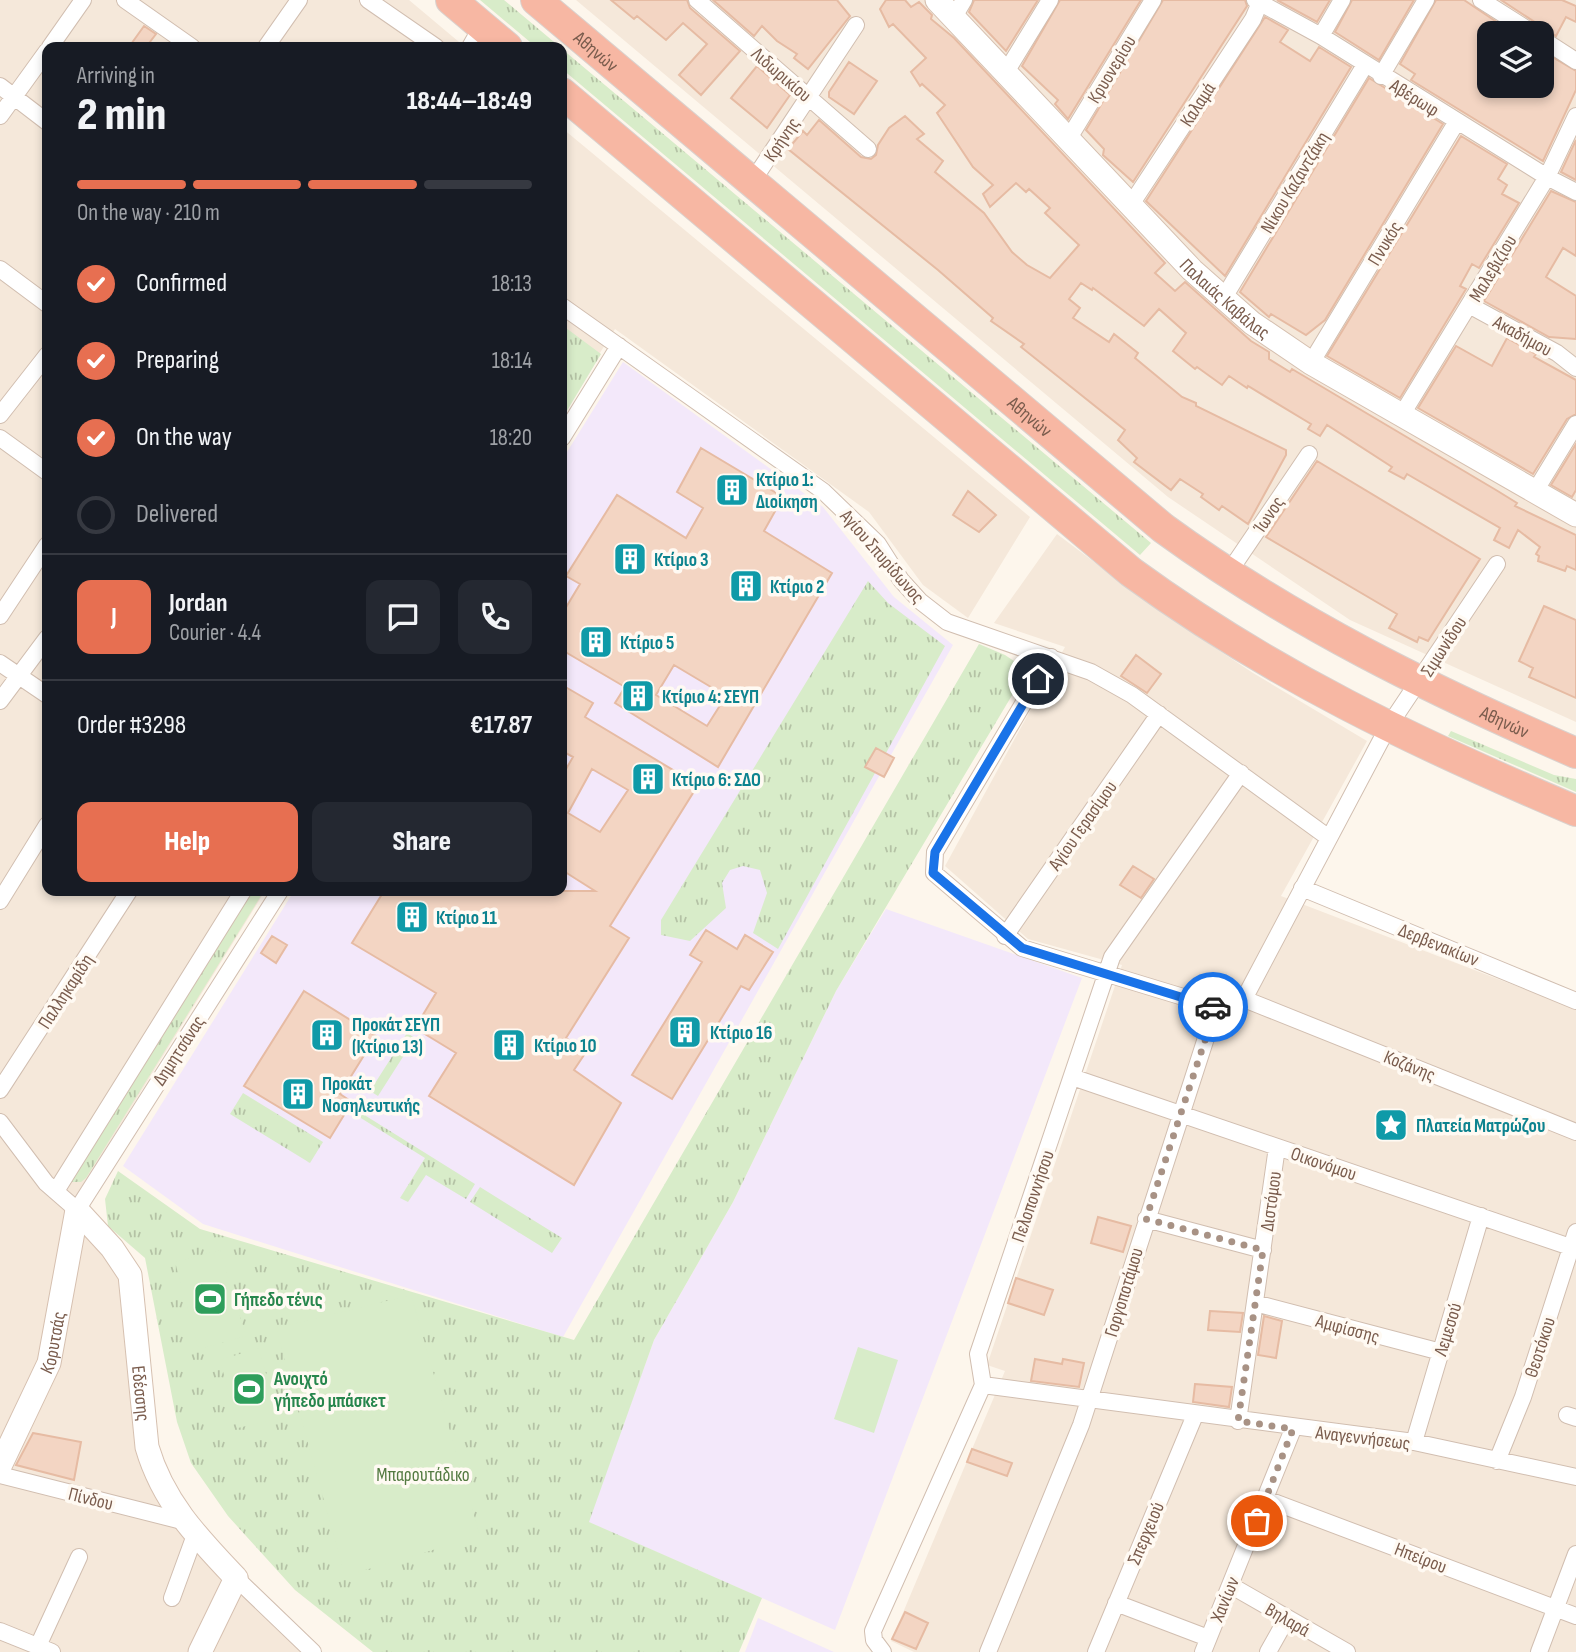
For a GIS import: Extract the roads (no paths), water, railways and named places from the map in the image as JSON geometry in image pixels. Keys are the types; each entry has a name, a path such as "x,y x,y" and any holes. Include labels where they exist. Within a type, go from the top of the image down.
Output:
{"highway":[{"path":"451,0 476,37"},
{"name":"Αθηνών","path":"536,0 1163,528 1227,575 1315,628 1419,682 1576,753"},
{"path":"567,97 1131,572 1192,617 1255,656 1388,727 1576,811"}],"street":[{"path":"53,42 83,0"},
{"path":"125,0 185,42"},
{"path":"270,42 299,0"},
{"path":"369,0 429,42"},
{"name":"Λιδωρικίου","path":"697,0 868,149"},
{"name":"Παλαιάς Καβάλας","path":"937,0 959,9 1006,72 1130,206 1223,299 1275,340 1311,363 1576,515"},
{"path":"1006,72 1050,0"},
{"name":"Κρυονερίου","path":"1069,138 1153,0"},
{"path":"1321,36 1342,0"},
{"path":"1381,76 1426,0"},
{"path":"1481,0 1514,21"},
{"name":"Αβέρωφ","path":"1259,1 1321,36 1456,123 1547,177 1576,191"},
{"name":"Καλαμά","path":"1130,206 1253,19 1259,1"},
{"name":"Κρήνης","path":"752,182 856,25"},
{"path":"1554,47 1576,61"},
{"path":"0,116 42,57"},
{"name":"Νίκου Καζαντζάκη","path":"1223,299 1365,65"},
{"path":"0,86 42,118"},
{"name":"Μαλεβιζίου","path":"1401,416 1547,177 1576,116"},
{"name":"Πνυκός","path":"1311,363 1456,123"},
{"path":"0,269 42,300"},
{"name":"Ακαδήμου","path":"1469,305 1557,353 1576,368"},
{"name":"Αγίου Σπυρίδωνος","path":"567,310 823,491 878,544 901,580 920,601 947,622 1091,673 1159,714 1329,838"},
{"path":"567,430 619,346"},
{"path":"1557,353 1576,353"},
{"path":"0,415 42,361"},
{"path":"1534,493 1576,424"},
{"path":"0,438 42,468"},
{"name":"Ίωνος","path":"1227,575 1309,454"},
{"path":"0,617 42,553"},
{"name":"Σιμωνίδου","path":"1388,727 1497,564"},
{"path":"0,701 42,645"},
{"path":"1051,657 935,852 932,867 937,878 1022,948 1216,1007 1229,1007 1244,999 1388,727"},
{"path":"0,663 42,692"},
{"name":"Αγίου Γερασίμου","path":"1005,936 1159,714"},
{"name":"Πελοποννήσου","path":"983,1385 978,1354 1112,957 1241,773"},
{"path":"0,901 42,833"},
{"name":"Δερβενακίων","path":"1302,888 1576,1001"},
{"name":"Παλληκαρίδη","path":"0,1090 126,896"},
{"name":"Δημητσάνας","path":"55,1191 240,896"},
{"name":"Δημητσάνας","path":"76,1210 277,896"},
{"name":"Κοζάνης","path":"1244,999 1576,1132"},
{"name":"Γοργοποτάμου","path":"988,1652 1089,1399 1216,1007"},
{"name":"Οικονόμου","path":"1072,1077 1481,1216 1574,1242"},
{"name":"Εδέσσης","path":"0,1122 55,1191 112,1248 130,1275 147,1447 152,1463 189,1528 297,1646 313,1652"},
{"name":"Διστόμου","path":"1238,1421 1277,1147"},
{"name":"Κορυτσάς","path":"0,1466 49,1363 76,1210"},
{"name":"Λεμεσού","path":"1414,1442 1481,1216"},
{"path":"1146,1219 1263,1250"},
{"name":"Θεοτόκου","path":"1497,1461 1523,1397 1574,1242"},
{"name":"Αμφίσσης","path":"1255,1303 1441,1352"},
{"path":"878,1646 877,1622 983,1385"},
{"name":"Αναγεννήσεως","path":"983,1385 1293,1429 1414,1442 1576,1477"},
{"name":"Σπερχειού","path":"1096,1652 1195,1415"},
{"name":"Χανίων","path":"1205,1645 1293,1429"},
{"name":"Πίνδου","path":"0,1475 189,1528"},
{"name":"Ηπείρου","path":"1266,1499 1576,1616"},
{"path":"172,1598 189,1528"},
{"path":"1539,1652 1576,1554"},
{"path":"0,1631 45,1649 79,1557"},
{"path":"200,1652 236,1578"},
{"name":"Βηλαρά","path":"1230,1585 1347,1652"},
{"path":"1116,1603 1205,1645"},
{"path":"1268,1652 1287,1618"}],"place":[{"name":"Κτίριο 1: Διοίκηση","path":"732,490"},
{"name":"Κτίριο 3","path":"630,559"},
{"name":"Κτίριο 2","path":"746,586"},
{"name":"Κτίριο 5","path":"596,642"},
{"name":"Κτίριο 4: ΣΕΥΠ","path":"638,696"},
{"name":"Κτίριο 6: ΣΔΟ","path":"648,779"},
{"name":"Κτίριο 11","path":"412,917"},
{"name":"Κτίριο 16","path":"685,1032"},
{"name":"Προκάτ ΣΕΥΠ (Κτίριο 13)","path":"327,1035"},
{"name":"Κτίριο 10","path":"509,1045"},
{"name":"Προκάτ Νοσηλευτικής","path":"298,1094"},
{"name":"Πλατεία Ματρώζου","path":"1391,1125"},
{"name":"Γήπεδο τένις","path":"210,1299"},
{"name":"Ανοιχτό γήπεδο μπάσκετ","path":"249,1389"}],"park label":[{"name":"Μπαρουτάδικο","path":"423,1474"}]}
